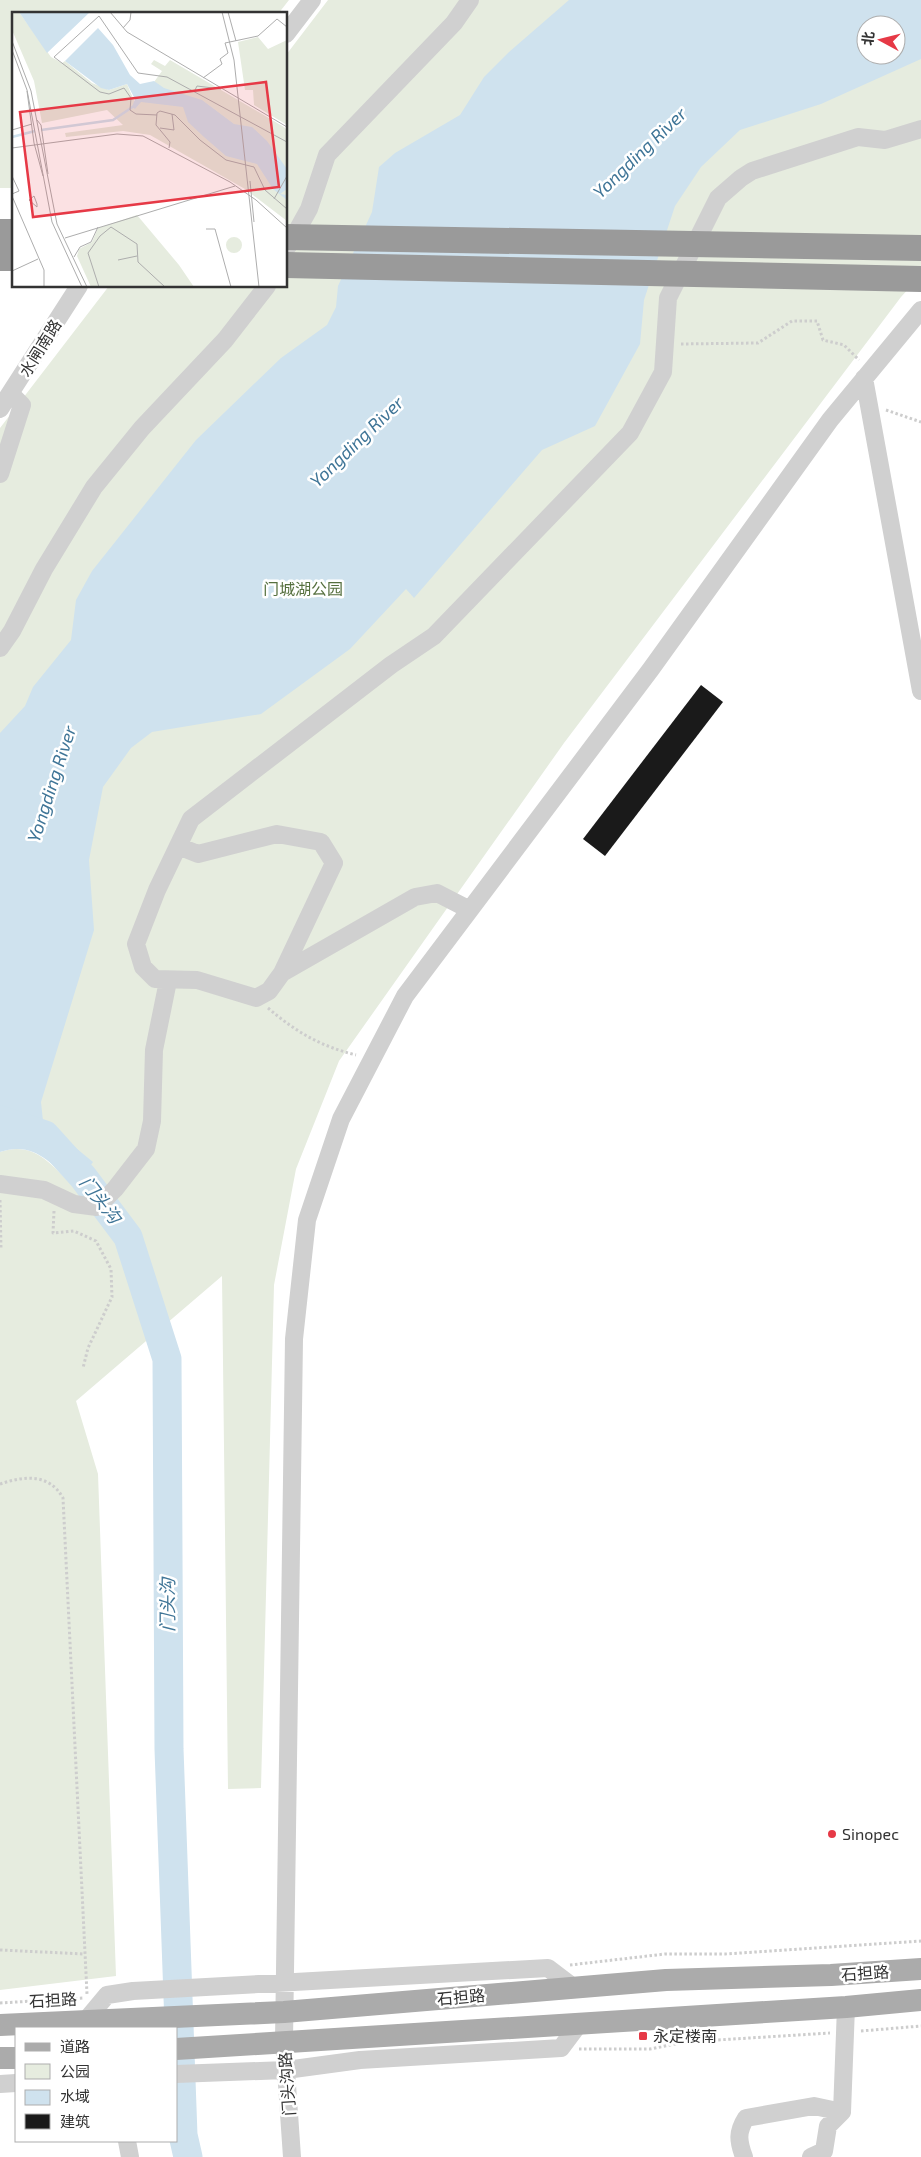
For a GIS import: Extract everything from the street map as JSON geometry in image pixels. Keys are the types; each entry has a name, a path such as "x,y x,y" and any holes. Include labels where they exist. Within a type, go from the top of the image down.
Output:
{"highway":[{"path":"288,237 921,248"},
{"path":"288,265 921,279"}],"main road":[{"name":"石担路","path":"0,2025 87,2009 138,2017 236,2012 284,2012 666,1980 831,1975 921,1969"},
{"name":"石担路","path":"178,2049 846,2007 921,2000"},
{"path":"0,2058 15,2058"}],"street":[{"path":"288,31 312,0"},
{"path":"288,246 308,209 327,155 454,23 470,0"},
{"path":"178,846 198,854 277,834 321,842 334,863 282,973 269,991 256,998 197,980 168,981 155,979 143,967 136,944 157,890 178,846 191,819 391,665 434,636 530,534 599,468 630,433 662,372 668,298 718,198 741,178 752,172 858,137 885,140 921,129"},
{"name":"水闸南路","path":"0,409 78,288"},
{"path":"0,648 6,627 44,570 94,487 142,428 226,340 265,288"},
{"name":"门头沟路","path":"292,2157 284,2041 284,2012 294,1339 307,1220 341,1119 405,996 651,669 830,420 921,310"},
{"path":"867,375 868,404 921,691"},
{"path":"0,474 22,405 11,394"},
{"path":"282,973 415,897 437,892 470,910"},
{"path":"0,1184 44,1190 74,1204 97,1207 115,1189 146,1149 152,1121 154,1050 168,981"},
{"path":"87,2009 107,1995 133,1991 285,1982 366,1980 548,1968 573,1987"},
{"path":"811,2157 824,2152 828,2126 842,2112 846,2007"},
{"path":"178,2074 286,2070 360,2060 561,2048 579,2024"},
{"path":"0,2084 15,2082"},
{"path":"744,2157 738,2140 740,2127 746,2118 814,2106 842,2112"},
{"path":"127,2142 130,2157"}],"path":[{"path":"665,345 758,343 792,321 817,321 823,340 844,345 867,375"},
{"path":"868,404 921,422"},
{"path":"256,998 304,1036 339,1050 372,1059"},
{"path":"0,1194 1,1250"},
{"path":"53,1233 74,1231 96,1241 111,1269 112,1297 88,1348 83,1368"},
{"path":"0,1484 13,1479 40,1478 57,1486 63,1498 87,2009"},
{"name":"石担路","path":"548,1968 665,1954 726,1954 921,1941"},
{"path":"0,1950 85,1954"},
{"name":"石担路","path":"0,2003 87,2009"},
{"path":"561,2048 650,2049 685,2042 921,2026"}],"green space":[{"path":"0,0 289,0 280,12 12,12 12,188 0,188"},
{"name":"门城湖公园","path":"328,0 921,0 921,275 901,297 564,743 339,1061 296,1169 274,1285 261,1788 228,1789 222,1276 76,1401 98,1474 116,1976 0,1990 0,1152 11,1149 30,1151 47,1160 69,1182 0,1078 0,428 107,288 288,288 288,52"}],"water":[{"name":"Yongding River","path":"569,0 921,0 921,59 821,104 740,130 701,167 675,206 644,300 640,344 595,426 542,450 414,598 406,589 350,649 261,714 152,732 131,748 103,787 89,860 94,930 41,1102 43,1121 93,1162 82,1177 71,1184 48,1161 32,1151 12,1149 0,1152 0,733 25,706 33,687 71,640 76,600 92,571 196,440 281,358 327,325 336,307 338,286 372,212 379,167 395,153 460,115 484,77 509,52"}],"building":[{"path":"701,685 723,702 605,856 583,839"}],"waterway":[{"name":"门头沟","path":"0,1120 45,1135 83,1177 128,1237 167,1359 169,1749 183,2135 188,2157"}],"place":[{"name":"Sinopec","path":"832,1834"},
{"name":"永定楼南","path":"643,2036"}]}
